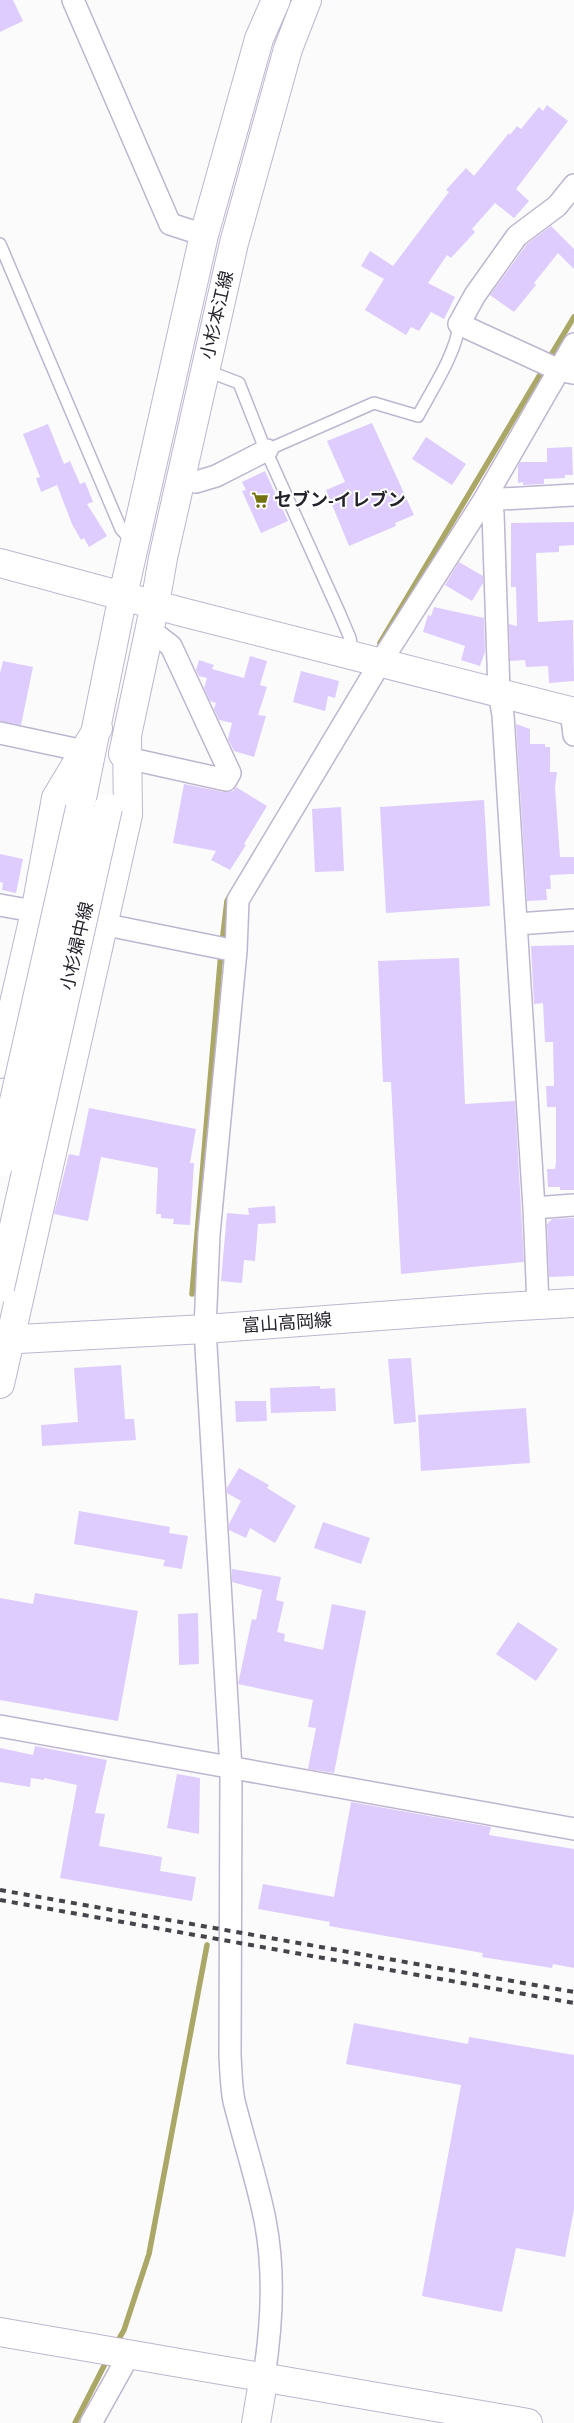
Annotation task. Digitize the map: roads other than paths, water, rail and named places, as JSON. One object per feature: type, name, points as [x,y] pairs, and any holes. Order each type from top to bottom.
[{"type":"main road","name":"小杉本江線","points":[[123,596],[204,235],[259,39],[276,0]]},
{"type":"main road","name":"小杉本江線","points":[[152,616],[205,370],[241,217],[288,49],[308,0]]},
{"type":"main road","points":[[0,563],[123,596],[152,616],[353,656],[499,692],[573,719]]},
{"type":"main road","name":"小杉婦中線","points":[[0,1163],[98,728],[123,596]]},
{"type":"main road","name":"小杉婦中線","points":[[0,1288],[108,808],[127,748],[152,616]]},
{"type":"main road","points":[[0,1064],[36,908],[56,798],[98,728]]},
{"type":"main road","points":[[0,1384],[5,1340],[128,815],[127,748]]},
{"type":"main road","name":"富山高岡線","points":[[5,1340],[205,1329],[574,1304]]},
{"type":"main road","points":[[0,2332],[528,2423]]},
{"type":"main road","points":[[256,2423],[264,2376]]},
{"type":"street","points":[[73,0],[170,224],[204,235]]},
{"type":"street","points":[[566,372],[459,324],[475,295],[517,236],[556,206],[574,185]]},
{"type":"street","points":[[264,2376],[271,2330],[271,2284],[265,2222],[247,2143],[234,2099],[230,2056],[231,1769],[205,1329],[210,1234],[236,951],[238,900],[380,663],[566,372],[574,344]]},
{"type":"street","points":[[181,478],[196,482],[216,476],[267,450]]},
{"type":"street","points":[[484,500],[574,495]]},
{"type":"street","points":[[484,500],[493,513],[499,692],[503,715],[517,924],[538,1305]]},
{"type":"street","points":[[127,748],[226,780],[230,773],[171,646],[152,616]]},
{"type":"street","points":[[0,733],[84,751]]},
{"type":"street","points":[[0,905],[22,909],[36,908]]},
{"type":"street","points":[[517,924],[574,920]]},
{"type":"street","points":[[102,924],[236,951]]},
{"type":"street","points":[[534,1208],[574,1205]]},
{"type":"street","points":[[0,1726],[231,1769],[574,1829]]},
{"type":"street","points":[[91,2423],[129,2355]]},
{"type":"lane","points":[[0,244],[121,529],[134,544]]},
{"type":"lane","points":[[267,450],[374,403],[418,416],[448,359],[459,332],[459,324]]},
{"type":"lane","points":[[205,370],[239,383],[350,638],[353,656]]},
{"type":"lane","points":[[36,908],[102,924]]},
{"type":"waterway","points":[[548,360],[574,317]]},
{"type":"waterway","points":[[380,643],[544,368]]},
{"type":"waterway","points":[[222,943],[227,901],[231,894]]},
{"type":"waterway","points":[[192,1294],[221,952]]},
{"type":"waterway","points":[[116,2344],[124,2330],[149,2254],[207,1945]]},
{"type":"waterway","points":[[75,2423],[108,2358]]},
{"type":"railway","points":[[0,1890],[574,1992]]},
{"type":"railway","points":[[0,1900],[574,2003]]},
{"type":"place","name":"セブン-イレブン","points":[[260,500]]}]
